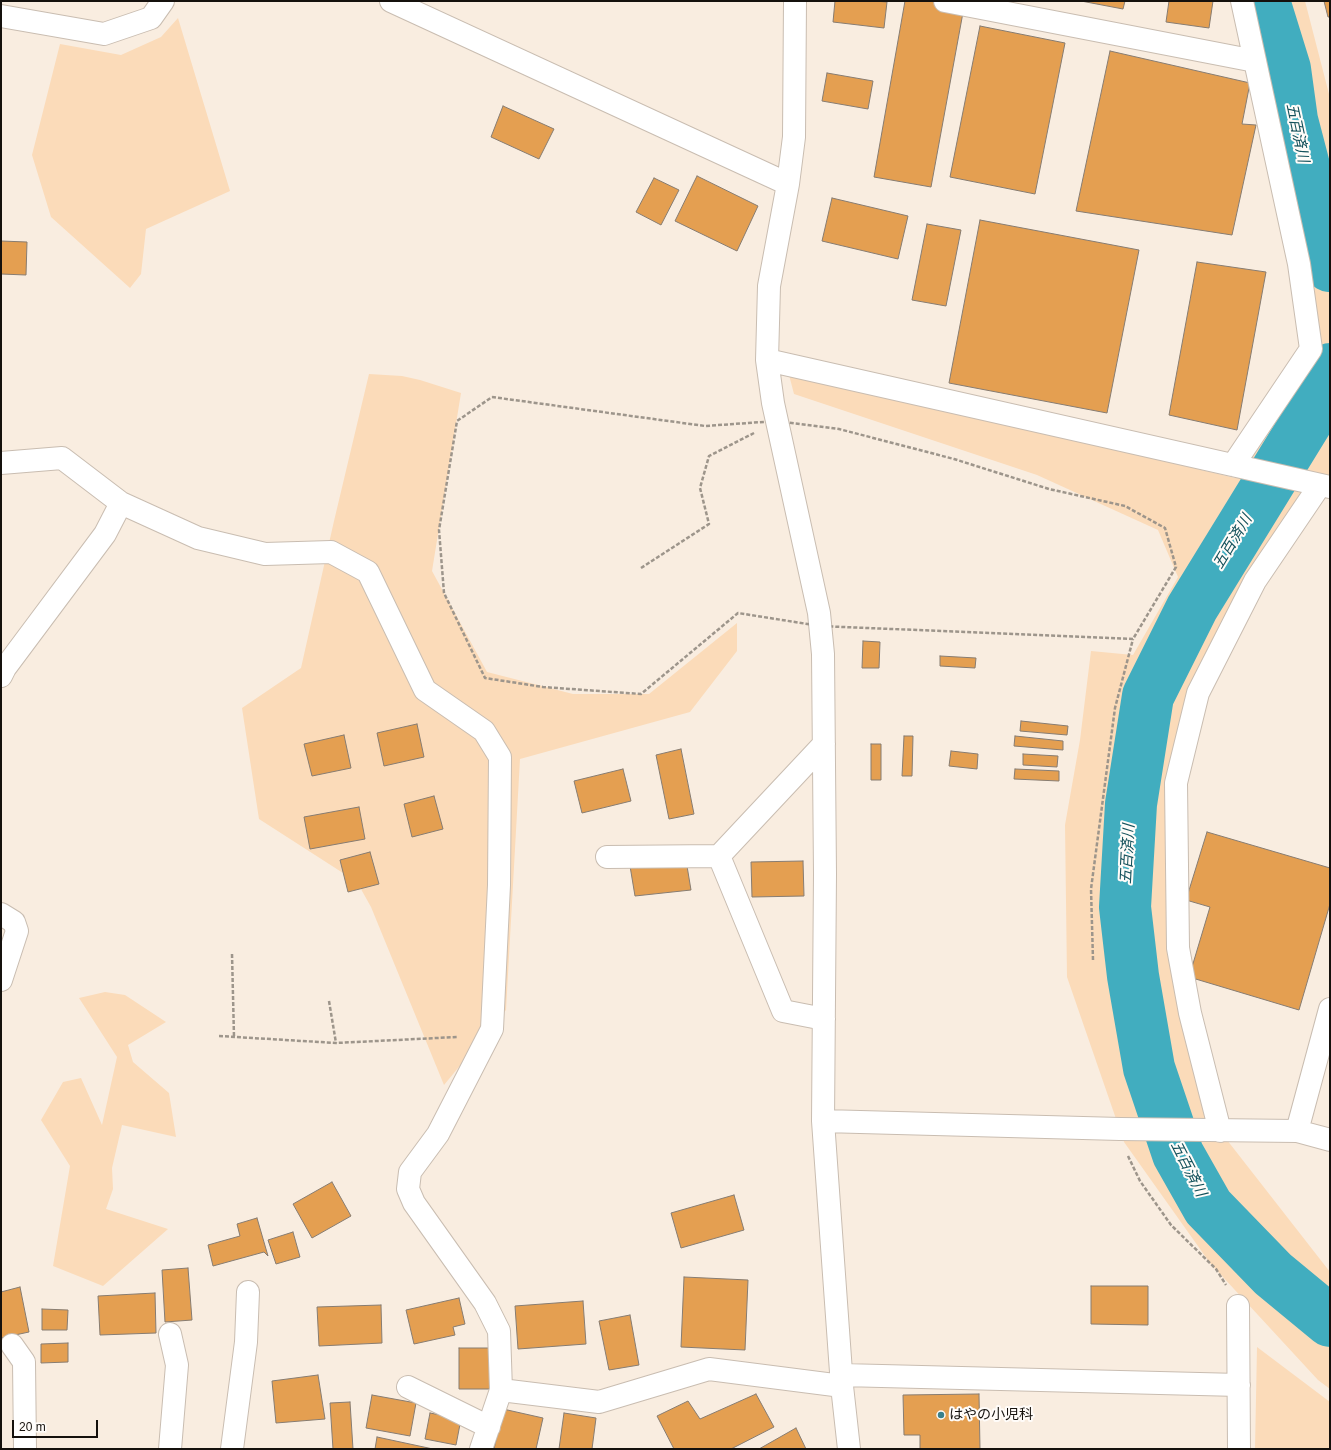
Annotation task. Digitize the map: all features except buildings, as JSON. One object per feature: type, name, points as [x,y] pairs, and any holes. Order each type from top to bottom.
[{"type":"street","points":[[1,16],[104,34],[151,18],[164,1]]},
{"type":"street","points":[[391,1],[417,6],[788,184]]},
{"type":"street","points":[[795,1],[794,138],[788,184],[769,286],[767,360],[774,422],[819,613],[823,654],[824,1019],[822,1121],[842,1381],[849,1449]]},
{"type":"street","points":[[944,1],[1255,61]]},
{"type":"street","points":[[1223,463],[1311,349],[1300,264],[1242,1]]},
{"type":"street","points":[[767,360],[1321,485],[1255,581],[1198,693],[1176,783],[1178,948],[1190,1013],[1220,1131]]},
{"type":"street","points":[[1,463],[62,458],[120,503],[198,538],[265,554],[330,552],[368,572],[426,690],[484,731],[500,757],[499,885],[492,1029],[438,1134],[410,1172],[408,1189],[414,1203],[485,1303],[499,1331],[501,1390],[481,1449]]},
{"type":"street","points":[[1,676],[5,668],[105,534],[120,503]]},
{"type":"street","points":[[607,857],[718,856],[824,744]]},
{"type":"street","points":[[718,856],[783,1012],[824,1019]]},
{"type":"street","points":[[1,914],[14,922],[16,931],[1,980]]},
{"type":"street","points":[[1297,1131],[1330,1009]]},
{"type":"street","points":[[822,1121],[1120,1129],[1297,1131],[1330,1140]]},
{"type":"street","points":[[232,1449],[246,1342],[248,1292]]},
{"type":"street","points":[[1238,1306],[1239,1449]]},
{"type":"street","points":[[170,1334],[177,1365],[170,1449]]},
{"type":"street","points":[[12,1345],[24,1362],[25,1449]]},
{"type":"street","points":[[501,1390],[600,1402],[709,1369],[842,1381],[1239,1385]]},
{"type":"street","points":[[408,1387],[489,1427]]},
{"type":"path","points":[[1093,960],[1091,889],[1115,708],[1133,639],[1176,567],[1165,528],[1125,506],[1049,489],[954,458],[839,429],[774,422],[706,426],[492,397],[457,421],[438,530],[444,593],[485,678],[543,687],[641,694],[738,613],[820,626],[1133,639]]},
{"type":"path","points":[[641,568],[709,524],[700,488],[709,456],[757,431]]},
{"type":"path","points":[[232,954],[234,1037]]},
{"type":"path","points":[[329,1001],[336,1043]]},
{"type":"path","points":[[219,1036],[336,1043],[488,1036]]},
{"type":"path","points":[[1120,1129],[1128,1155],[1140,1181],[1171,1225],[1216,1269],[1238,1306]]},
{"type":"shaded area","points":[[1248,1],[1305,1],[1330,98],[1330,478],[1212,652],[1186,733],[1172,910],[1220,1131],[1330,1272],[1330,1389],[1318,1380],[1210,1263],[1124,1142],[1067,977],[1065,825],[1080,740],[1091,651],[1133,655],[1178,577],[1158,530],[1037,475],[794,394],[788,371],[1235,478],[1308,371],[1310,259],[1258,50]]},
{"type":"shaded area","points":[[178,18],[230,191],[146,229],[141,274],[130,288],[51,217],[32,155],[60,44],[121,55],[161,37]]},
{"type":"shaded area","points":[[369,374],[402,376],[461,393],[432,571],[487,672],[573,694],[649,694],[737,623],[737,651],[690,712],[520,759],[506,1010],[444,1085],[371,907],[357,882],[259,819],[242,708],[301,668]]},
{"type":"shaded area","points":[[105,992],[125,995],[166,1022],[128,1045],[133,1062],[169,1093],[176,1137],[122,1125],[112,1168],[113,1189],[106,1209],[168,1229],[103,1286],[53,1266],[70,1166],[41,1120],[63,1082],[81,1078],[102,1125],[117,1057],[79,998]]},
{"type":"shaded area","points":[[1257,1347],[1330,1402],[1330,1449],[1255,1449]]},
{"type":"waterway","name":"五百済川","points":[[1264,1],[1285,69],[1292,120],[1330,266]]},
{"type":"waterway","name":"五百済川","points":[[1330,369],[1310,416],[1192,608],[1148,696],[1131,804],[1125,907],[1133,976],[1149,1068],[1178,1154],[1208,1207],[1273,1274],[1330,1321]]},
{"type":"place","name":"はやの小児科","points":[[941,1415]]}]
